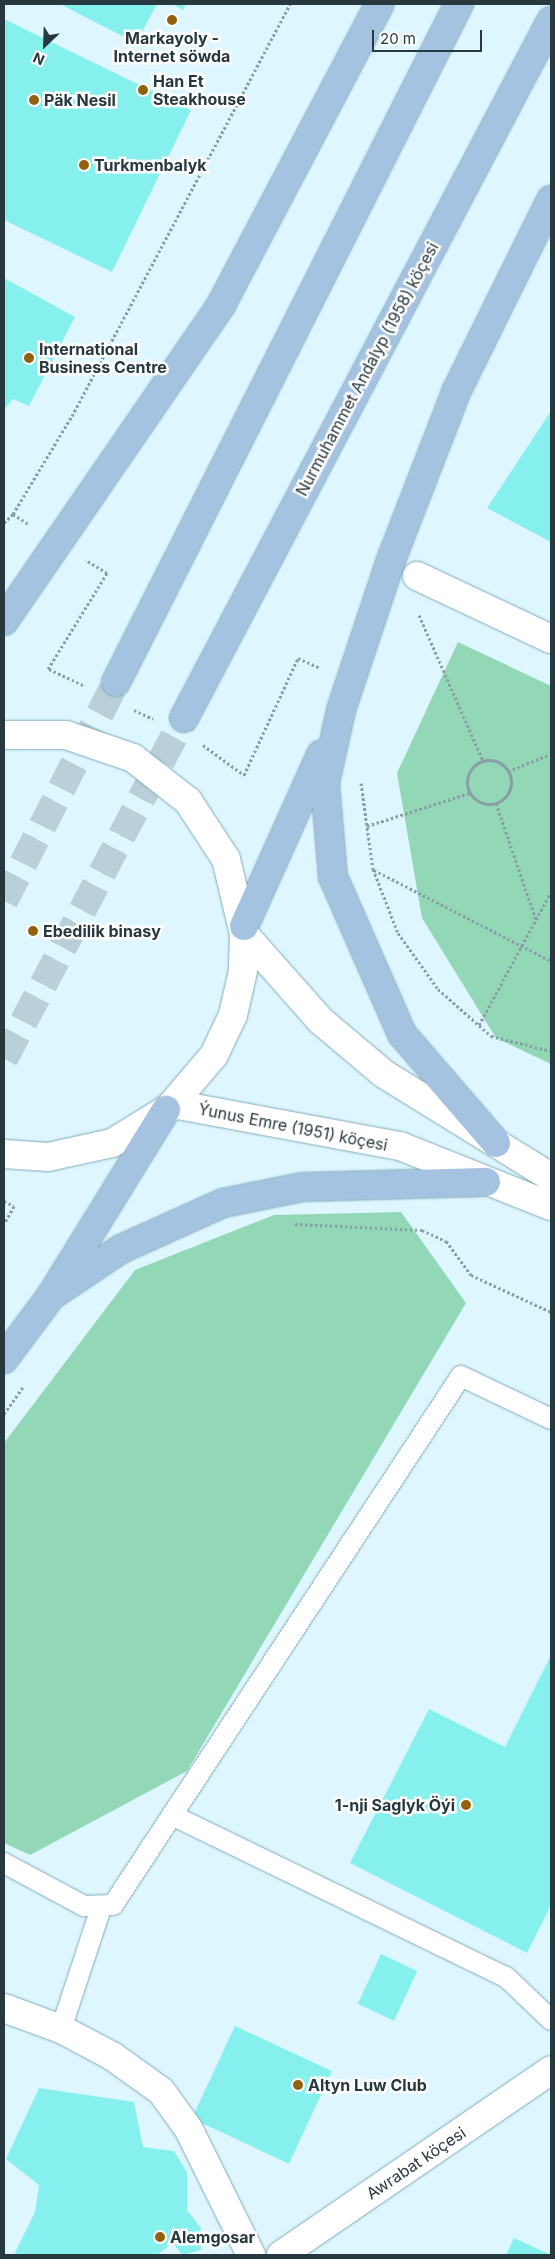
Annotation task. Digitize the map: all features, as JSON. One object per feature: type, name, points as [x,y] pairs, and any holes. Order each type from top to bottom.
[{"type":"main road","points":[[4,621],[221,305],[380,4]]},
{"type":"main road","points":[[111,692],[459,4]]},
{"type":"main road","name":"Nurmuhammet Andalyp (1958) köçesi","points":[[173,721],[551,21]]},
{"type":"main road","points":[[244,930],[341,710],[391,560],[457,390],[551,200]]},
{"type":"main road","points":[[341,710],[325,783],[332,877],[402,1034],[496,1143]]},
{"type":"main road","points":[[4,1359],[51,1296],[170,1107]]},
{"type":"main road","points":[[51,1296],[122,1249],[223,1204],[302,1187],[486,1182]]},
{"type":"street","points":[[417,576],[551,640]]},
{"type":"street","points":[[4,735],[66,735],[133,758],[188,801],[226,859],[244,930],[244,971],[233,1015],[214,1055],[170,1107],[112,1143],[48,1158],[4,1154]]},
{"type":"street","points":[[244,930],[321,1021],[384,1074],[551,1177]]},
{"type":"street","name":"Ýunus Emre (1951) köçesi","points":[[170,1107],[400,1146],[486,1182],[551,1206]]},
{"type":"street","points":[[4,2008],[61,2029],[112,2056],[161,2091],[188,2128],[251,2255]]},
{"type":"street","name":"Awrabat köçesi","points":[[281,2255],[551,2070]]},
{"type":"lane","points":[[4,1863],[84,1906],[101,1908],[122,1896],[172,1816],[461,1376],[551,1419]]},
{"type":"lane","points":[[172,1816],[506,1977],[550,2015]]},
{"type":"lane","points":[[61,2029],[101,1908]]},
{"type":"path","points":[[4,523],[13,514],[72,416],[290,4]]},
{"type":"path","points":[[13,514],[108,573],[48,669],[111,692],[173,721]]},
{"type":"path","points":[[412,612],[420,616],[483,761]]},
{"type":"path","points":[[197,742],[244,775],[298,658],[350,683]]},
{"type":"path","points":[[508,771],[551,754]]},
{"type":"path","points":[[493,760],[508,771],[510,791],[496,803],[485,804],[470,793],[469,774],[483,761],[493,760]]},
{"type":"path","points":[[360,780],[373,869],[398,933],[438,989],[491,1036],[551,1051]]},
{"type":"path","points":[[367,826],[470,793]]},
{"type":"path","points":[[496,803],[536,920]]},
{"type":"path","points":[[373,869],[551,961]]},
{"type":"path","points":[[479,1025],[551,892]]},
{"type":"path","points":[[4,1201],[14,1206],[4,1224]]},
{"type":"path","points":[[284,1224],[422,1230],[446,1241],[472,1275],[551,1312]]},
{"type":"path","points":[[4,1414],[26,1383]]},
{"type":"green space","points":[[458,642],[551,686],[551,1064],[496,1038],[422,918],[397,773]]},
{"type":"green space","points":[[401,1212],[466,1303],[187,1771],[30,1855],[4,1843],[4,1443],[135,1270],[274,1215]]},
{"type":"building","points":[[60,4],[157,4],[136,43]]},
{"type":"building","points":[[172,4],[186,4],[183,10]]},
{"type":"building","name":"Turkmenbalyk","points":[[4,19],[191,110],[112,272],[4,220]]},
{"type":"building","name":"International Business Centre","points":[[4,278],[75,317],[29,406],[13,399],[4,410]]},
{"type":"building","points":[[551,411],[551,542],[487,508]]},
{"type":"building","name":"1-nji Saglyk Öýi","points":[[551,1655],[551,1905],[527,1953],[350,1863],[429,1709],[505,1747]]},
{"type":"building","points":[[381,1954],[417,1971],[394,2021],[358,2004]]},
{"type":"building","points":[[235,2026],[332,2071],[289,2164],[192,2118]]},
{"type":"building","points":[[39,2088],[134,2102],[143,2147],[174,2151],[187,2172],[187,2210],[201,2228],[201,2250],[182,2255],[173,2243],[157,2255],[14,2255],[35,2212],[39,2185],[6,2159]]},
{"type":"building","points":[[514,2238],[551,2255],[506,2255]]},
{"type":"tunnel","points":[[4,901],[116,682]]},
{"type":"tunnel","points":[[4,1059],[184,718]]},
{"type":"place","name":"Markayoly - Internet söwda","points":[[172,20]]},
{"type":"place","name":"Han Et Steakhouse","points":[[143,90]]},
{"type":"place","name":"Päk Nesil","points":[[34,100]]},
{"type":"place","name":"Turkmenbalyk","points":[[84,165]]},
{"type":"place","name":"International Business Centre","points":[[29,358]]},
{"type":"place","name":"Ebedilik binasy","points":[[33,931]]},
{"type":"place","name":"1-nji Saglyk Öýi","points":[[466,1805]]},
{"type":"place","name":"Altyn Luw Club","points":[[298,2085]]},
{"type":"place","name":"Alemgosar","points":[[160,2237]]}]
